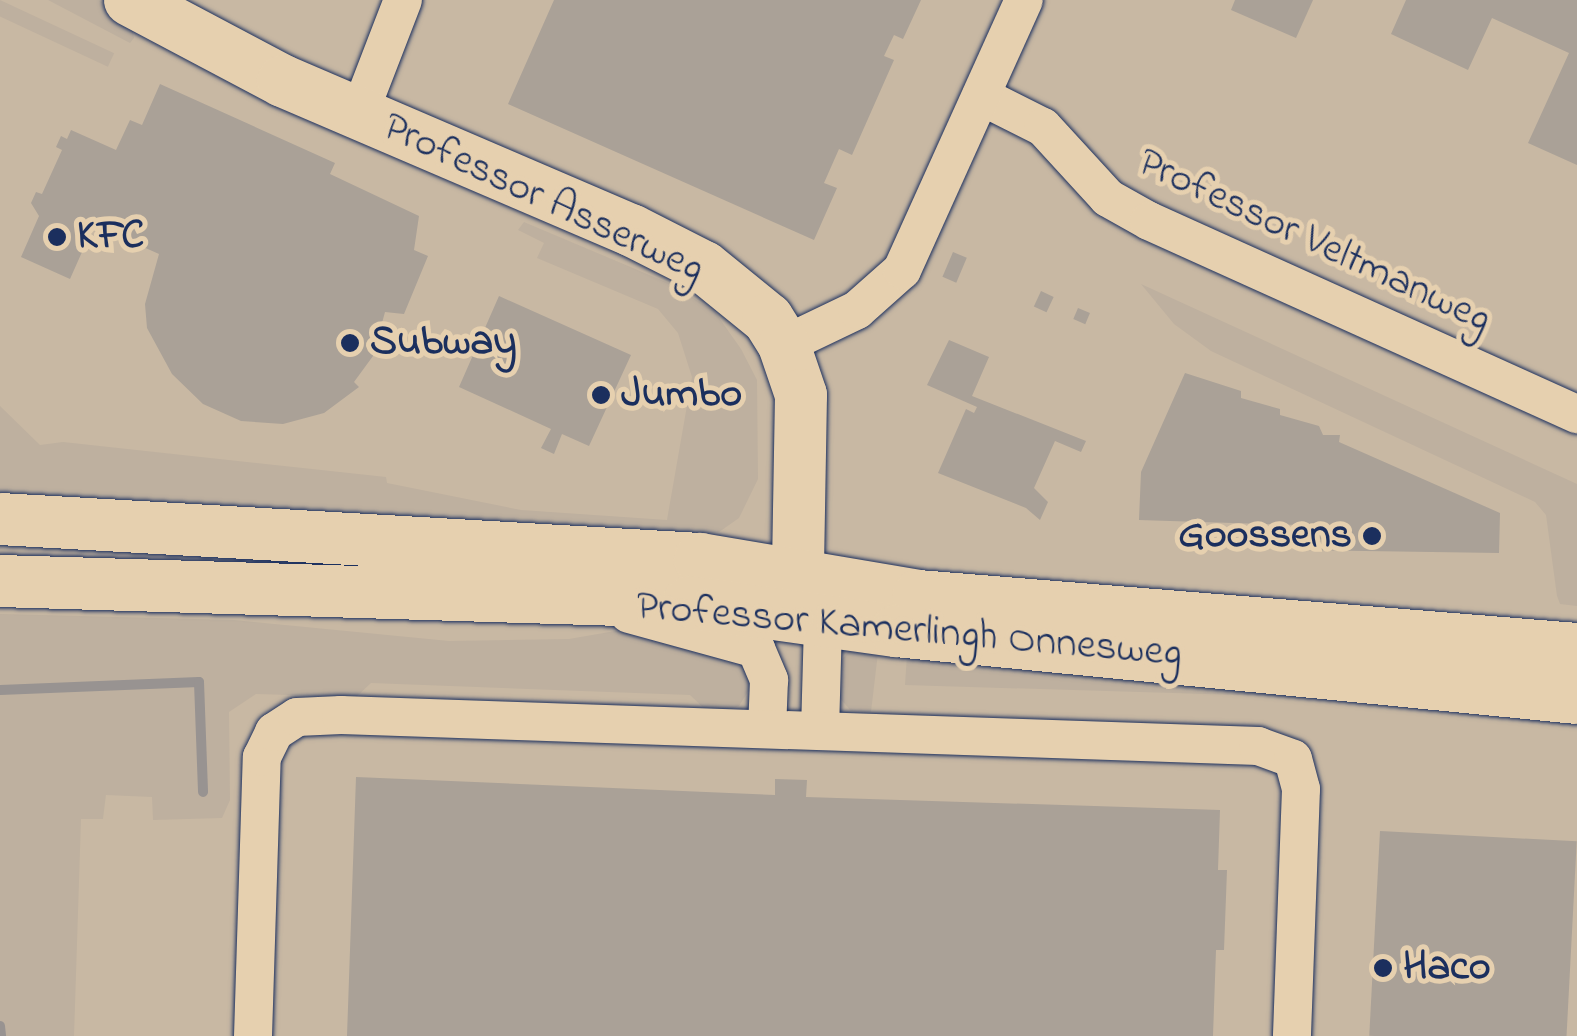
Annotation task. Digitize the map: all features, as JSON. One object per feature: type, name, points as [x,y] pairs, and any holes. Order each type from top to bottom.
[{"type":"main road","name":"Professor Asserweg","points":[[130,0],[358,114],[704,267],[768,319],[784,344],[801,395],[782,594],[823,622]]},
{"type":"main road","name":"Professor Kamerlingh Onnesweg","points":[[1,518],[680,558],[782,594]]},
{"type":"main road","name":"Professor Kamerlingh Onnesweg","points":[[0,581],[593,603],[689,602],[782,594],[918,596],[1577,649]]},
{"type":"main road","name":"Professor Kamerlingh Onnesweg","points":[[823,622],[1577,698]]},
{"type":"street","points":[[358,114],[403,0]]},
{"type":"street","points":[[784,344],[886,290],[902,270],[1024,0]]},
{"type":"street","name":"Professor Veltmanweg","points":[[981,96],[1043,127],[1108,198],[1149,221],[1577,414]]},
{"type":"street","points":[[593,603],[756,649],[769,680],[767,729]]},
{"type":"street","points":[[820,731],[823,622]]},
{"type":"street","points":[[253,1036],[262,757],[274,732],[297,718],[1258,746],[1293,759],[1300,789],[1292,1036]]},
{"type":"shaded area","points":[[0,0],[1577,0],[1577,1036],[0,1036]]},
{"type":"shaded area","points":[[0,0],[114,53],[108,67],[0,17]]},
{"type":"shaded area","points":[[48,0],[99,0],[132,25],[134,38],[130,43]]},
{"type":"shaded area","points":[[524,222],[673,285],[715,312],[741,349],[757,380],[758,479],[739,518],[719,532],[691,537],[0,499],[0,406],[40,445],[63,442],[386,477],[387,483],[521,510],[667,520],[692,377],[678,333],[658,309],[537,258],[544,243],[518,230]]},
{"type":"shaded area","points":[[1141,284],[1577,484],[1577,606],[1560,604],[1546,515],[1535,502],[1211,351],[1174,324]]},
{"type":"shaded area","points":[[0,537],[618,571],[0,562]]},
{"type":"shaded area","points":[[0,614],[234,620],[449,641],[569,639],[621,630],[732,649],[749,674],[749,690],[739,706],[723,712],[706,710],[690,695],[371,683],[356,697],[256,694],[229,712],[230,800],[222,818],[153,820],[152,797],[106,795],[103,819],[81,819],[74,1036],[0,1036]]},
{"type":"shaded area","points":[[908,639],[1302,677],[1301,697],[905,685]]},
{"type":"shaded area","points":[[879,644],[871,712],[851,711],[838,696],[837,666],[849,651]]},
{"type":"building","points":[[554,0],[921,0],[903,39],[894,35],[884,56],[894,60],[852,155],[839,149],[824,183],[837,188],[814,240],[508,104]]},
{"type":"building","points":[[1235,0],[1313,0],[1296,38],[1231,10]]},
{"type":"building","points":[[1406,0],[1577,0],[1577,165],[1528,143],[1569,53],[1492,18],[1468,70],[1391,34]]},
{"type":"building","points":[[160,84],[335,163],[330,174],[419,216],[414,250],[428,256],[404,314],[385,312],[373,356],[354,382],[359,387],[324,413],[283,424],[241,421],[203,404],[172,374],[147,328],[145,304],[159,254],[94,225],[70,279],[21,257],[39,216],[31,203],[36,192],[42,194],[62,150],[56,147],[61,136],[67,139],[71,130],[116,150],[130,120],[142,125]]},
{"type":"building","points":[[953,252],[967,258],[956,283],[942,277]]},
{"type":"building","points":[[1041,291],[1054,297],[1047,312],[1034,306]]},
{"type":"building","points":[[499,296],[631,355],[589,446],[562,434],[554,454],[541,448],[551,429],[459,387]]},
{"type":"building","points":[[1078,308],[1090,313],[1085,324],[1073,319]]},
{"type":"building","points":[[949,340],[989,357],[972,396],[1086,441],[1081,452],[1055,441],[1034,488],[1048,502],[1040,520],[1026,508],[938,473],[966,409],[974,413],[977,407],[927,385]]},
{"type":"building","points":[[1185,373],[1241,391],[1241,398],[1280,409],[1280,415],[1319,426],[1323,435],[1340,435],[1339,442],[1500,513],[1499,553],[1298,550],[1298,525],[1139,520],[1141,472]]},
{"type":"building","points":[[356,777],[775,795],[775,779],[807,780],[806,797],[1220,810],[1218,870],[1227,870],[1224,950],[1216,950],[1213,1036],[347,1036]]},
{"type":"building","points":[[1380,831],[1577,841],[1567,1036],[1369,1036]]},
{"type":"waterway","points":[[0,690],[199,682],[203,792]]},
{"type":"waterway","points":[[0,1026],[1,1036]]},
{"type":"place","name":"KFC","points":[[57,237]]},
{"type":"place","name":"Subway","points":[[350,343]]},
{"type":"place","name":"Jumbo","points":[[601,395]]},
{"type":"place","name":"Goossens","points":[[1372,536]]},
{"type":"place","name":"Haco","points":[[1383,968]]}]
